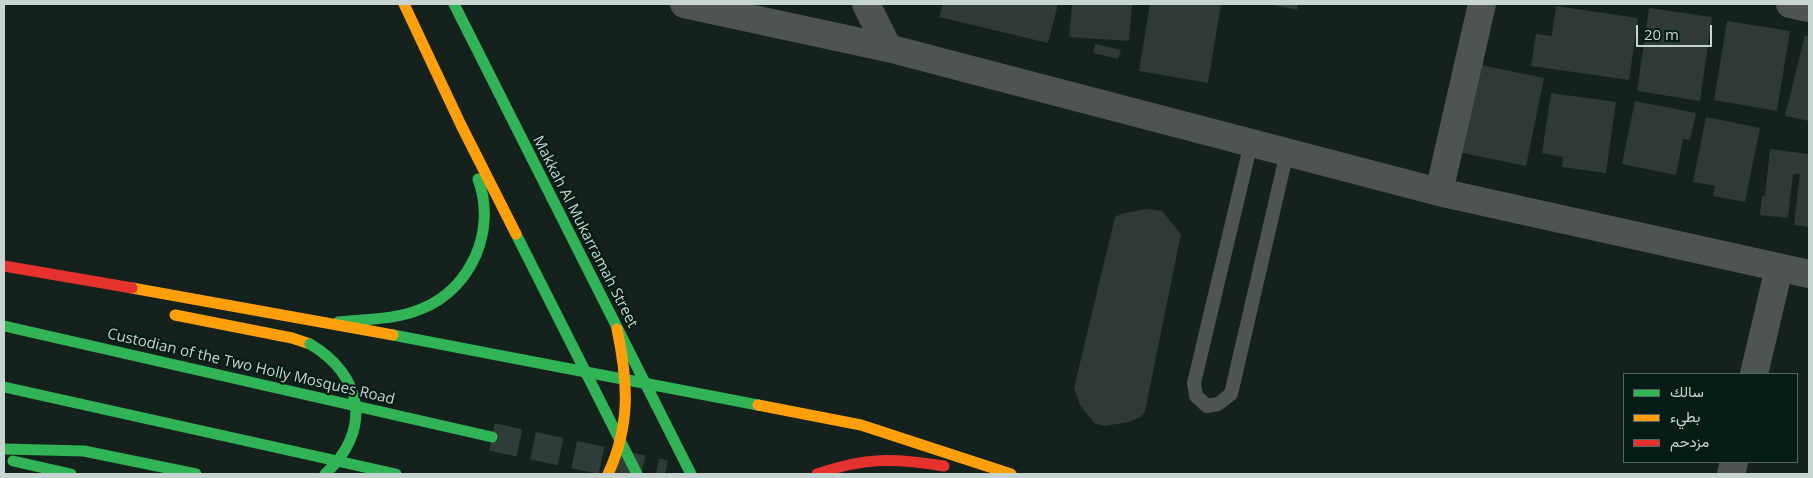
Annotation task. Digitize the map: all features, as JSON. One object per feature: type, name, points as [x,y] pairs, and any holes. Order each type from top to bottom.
[{"type":"main road","points":[[404,4],[461,125],[637,474]]},
{"type":"main road","name":"Makkah Al Mukarramah Street","points":[[454,4],[691,474]]},
{"type":"main road","points":[[330,323],[404,314],[422,309],[448,294],[462,280],[478,251],[486,221],[485,202],[461,125]]},
{"type":"main road","points":[[4,267],[330,323],[861,425],[1011,474]]},
{"type":"main road","points":[[4,267],[60,287]]},
{"type":"main road","points":[[166,313],[292,338],[310,344],[327,354],[349,381],[354,397],[355,414],[347,448],[341,459],[325,474]]},
{"type":"main road","name":"Custodian of the Two Holly Mosques Road","points":[[4,326],[492,437]]},
{"type":"main road","points":[[608,474],[620,440],[627,406],[627,380],[617,328]]},
{"type":"main road","points":[[4,387],[396,474]]},
{"type":"main road","points":[[4,449],[84,451],[196,474]]},
{"type":"main road","points":[[817,474],[836,466],[866,459],[895,458],[1002,474]]},
{"type":"main road","points":[[4,459],[72,474]]},
{"type":"street","points":[[684,4],[888,48],[1439,192],[1809,274]]},
{"type":"street","points":[[866,4],[888,48]]},
{"type":"street","points":[[1439,192],[1482,4]]},
{"type":"street","points":[[1790,4],[1809,8]]},
{"type":"street","points":[[1754,373],[1779,268]]},
{"type":"lane","points":[[1251,143],[1194,383],[1196,396],[1207,406],[1218,404],[1231,394],[1287,152]]},
{"type":"building","points":[[943,4],[1058,4],[1048,43],[939,17]]},
{"type":"building","points":[[1072,4],[1132,4],[1129,41],[1069,37]]},
{"type":"building","points":[[1150,4],[1221,4],[1208,83],[1139,71]]},
{"type":"building","points":[[1269,4],[1298,4],[1297,10]]},
{"type":"building","points":[[1556,6],[1638,18],[1629,80],[1531,66],[1536,34],[1552,36]]},
{"type":"building","points":[[1649,8],[1712,17],[1700,101],[1637,91]]},
{"type":"building","points":[[1727,21],[1790,31],[1777,111],[1714,100]]},
{"type":"building","points":[[1805,35],[1809,36],[1809,121],[1785,116]]},
{"type":"building","points":[[1095,44],[1121,50],[1118,59],[1093,53]]},
{"type":"building","points":[[1476,64],[1544,78],[1526,166],[1458,152]]},
{"type":"building","points":[[1551,93],[1616,102],[1606,173],[1562,167],[1563,157],[1542,153]]},
{"type":"building","points":[[1635,101],[1696,113],[1690,140],[1683,139],[1676,175],[1622,164]]},
{"type":"building","points":[[1706,117],[1760,128],[1745,202],[1713,196],[1715,186],[1693,182]]},
{"type":"building","points":[[1770,149],[1809,154],[1809,227],[1794,225],[1800,174],[1793,174],[1788,218],[1760,215],[1762,195],[1765,196]]},
{"type":"building","points":[[1147,209],[1162,211],[1181,234],[1145,411],[1141,417],[1129,422],[1104,426],[1094,423],[1080,405],[1074,388],[1115,217],[1124,213]]},
{"type":"tunnel","points":[[492,437],[665,474]]},
{"type":"traffic: fast","points":[[454,4],[691,474]]},
{"type":"traffic: fast","points":[[338,322],[411,313],[439,300],[454,287],[476,255],[482,237],[484,218],[483,198],[478,179]]},
{"type":"traffic: fast","points":[[516,234],[637,474]]},
{"type":"traffic: fast","points":[[4,326],[492,437]]},
{"type":"traffic: fast","points":[[393,335],[758,405]]},
{"type":"traffic: fast","points":[[310,344],[328,357],[342,372],[351,388],[355,405],[355,422],[350,440],[340,457],[325,474]]},
{"type":"traffic: fast","points":[[4,387],[396,474]]},
{"type":"traffic: fast","points":[[4,449],[84,451],[196,474]]},
{"type":"traffic: fast","points":[[13,461],[71,474]]},
{"type":"traffic: slow","points":[[404,4],[461,125],[516,234]]},
{"type":"traffic: slow","points":[[132,288],[393,335]]},
{"type":"traffic: slow","points":[[175,315],[292,338],[310,344]]},
{"type":"traffic: slow","points":[[608,474],[621,438],[624,420],[625,385],[617,329]]},
{"type":"traffic: slow","points":[[758,405],[861,425],[1011,474]]},
{"type":"traffic: jam","points":[[4,266],[132,288]]},
{"type":"traffic: jam","points":[[817,474],[850,464],[880,461],[910,461],[944,466]]}]
